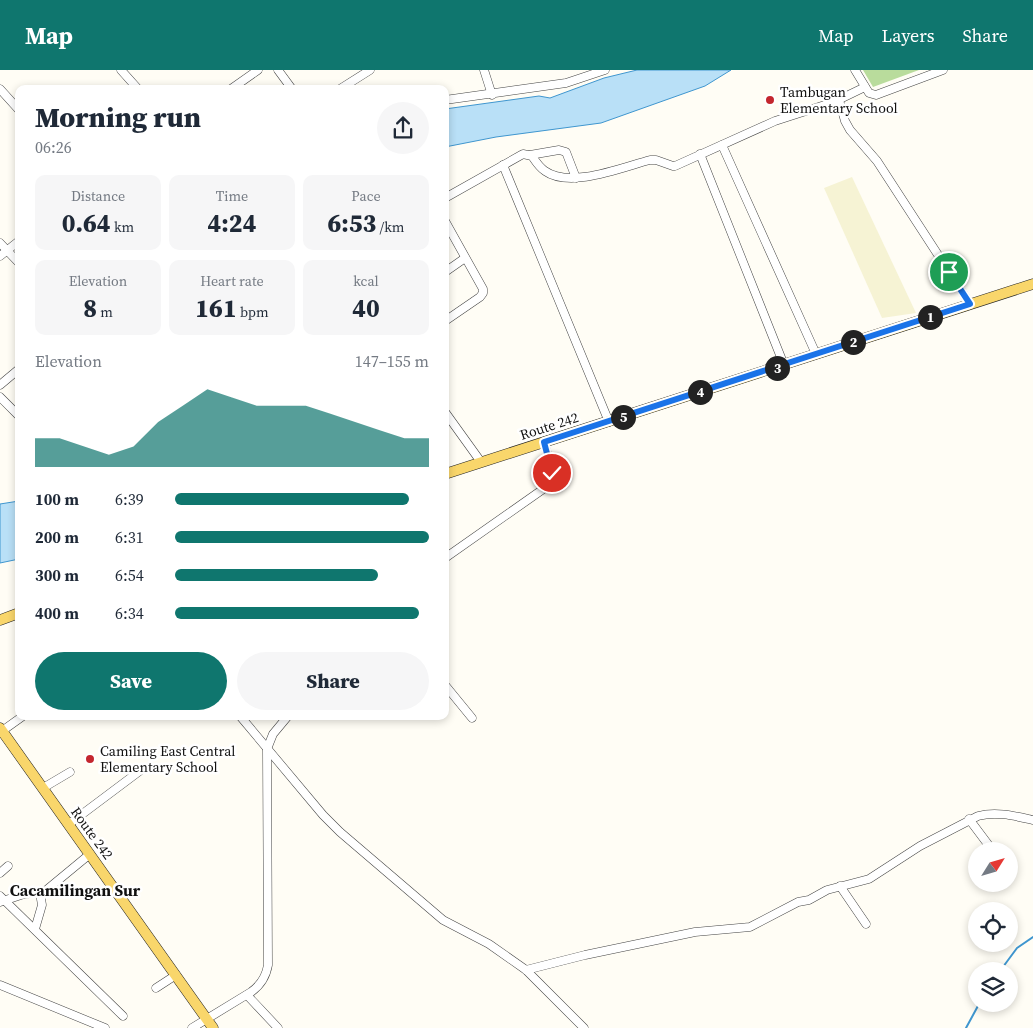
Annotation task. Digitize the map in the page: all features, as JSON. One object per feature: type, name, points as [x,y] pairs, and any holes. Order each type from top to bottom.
[{"type":"main road","name":"Route 242","points":[[449,473],[1033,284]]},
{"type":"main road","points":[[0,620],[15,614]]},
{"type":"main road","name":"Route 242","points":[[1,729],[213,1028]]},
{"type":"street","points":[[121,70],[134,85]]},
{"type":"street","points":[[237,85],[258,70]]},
{"type":"street","points":[[278,70],[289,85]]},
{"type":"street","points":[[346,85],[370,70]]},
{"type":"street","points":[[484,70],[492,95]]},
{"type":"street","points":[[449,100],[492,95],[566,83],[606,70]]},
{"type":"street","points":[[855,70],[869,93],[876,95],[943,70]]},
{"type":"street","points":[[530,155],[540,167],[550,174],[576,178],[603,173],[650,160],[656,160],[673,166],[776,121],[839,100],[865,87]]},
{"type":"street","points":[[0,89],[15,106]]},
{"type":"street","points":[[839,100],[845,121],[850,130],[885,172],[970,304]]},
{"type":"street","points":[[722,145],[816,354]]},
{"type":"street","points":[[449,196],[523,154],[530,155],[559,150],[566,152],[576,178]]},
{"type":"street","points":[[700,154],[784,365]]},
{"type":"street","points":[[503,165],[609,422]]},
{"type":"street","points":[[449,228],[483,289],[480,297],[449,318]]},
{"type":"street","points":[[0,243],[3,253],[15,260]]},
{"type":"street","points":[[3,253],[15,244]]},
{"type":"street","points":[[449,269],[465,258]]},
{"type":"street","points":[[0,385],[15,372]]},
{"type":"street","points":[[0,397],[15,412]]},
{"type":"street","points":[[449,423],[480,462]]},
{"type":"street","points":[[449,555],[549,485],[552,480],[552,473],[544,442]]},
{"type":"street","points":[[449,690],[472,718]]},
{"type":"street","points":[[1,729],[16,720]]},
{"type":"street","points":[[243,720],[331,824],[391,877],[449,924],[489,944],[526,970],[584,1028]]},
{"type":"street","points":[[192,1028],[259,986],[268,965],[268,749],[273,734],[285,720]]},
{"type":"street","points":[[69,824],[141,770]]},
{"type":"street","points":[[43,788],[70,772]]},
{"type":"street","points":[[526,970],[585,955],[695,932],[747,928],[798,902],[809,900],[827,890],[868,878],[969,819],[987,813],[1013,815],[1033,820]]},
{"type":"street","points":[[969,819],[986,842]]},
{"type":"street","points":[[1,899],[44,892],[90,854]]},
{"type":"street","points":[[0,872],[8,866]]},
{"type":"street","points":[[840,886],[866,924]]},
{"type":"street","points":[[35,928],[42,905],[40,893]]},
{"type":"street","points":[[1,899],[35,928],[123,1016]]},
{"type":"street","points":[[156,988],[176,974]]},
{"type":"street","points":[[0,985],[105,1028]]},
{"type":"street","points":[[247,995],[278,1028]]},
{"type":"shaded area","points":[[852,177],[916,313],[882,318],[824,188]]},
{"type":"green space","points":[[863,70],[919,70],[873,87]]},
{"type":"water","points":[[637,70],[731,70],[705,86],[601,123],[496,137],[449,146],[449,108],[539,96],[550,98],[604,78]]},
{"type":"water","points":[[15,502],[15,560],[0,563],[0,504]]},
{"type":"waterway","points":[[1007,962],[1017,948],[1033,937]]},
{"type":"waterway","points":[[966,1028],[975,1012]]},
{"type":"place","name":"Tambugan Elementary School","points":[[770,100]]},
{"type":"place","name":"Camiling East Central Elementary School","points":[[90,759]]},
{"type":"district","name":"Cacamilingan Sur","points":[[75,890]]},
{"type":"route","points":[[552,473],[544,442],[970,304],[949,272]]}]
